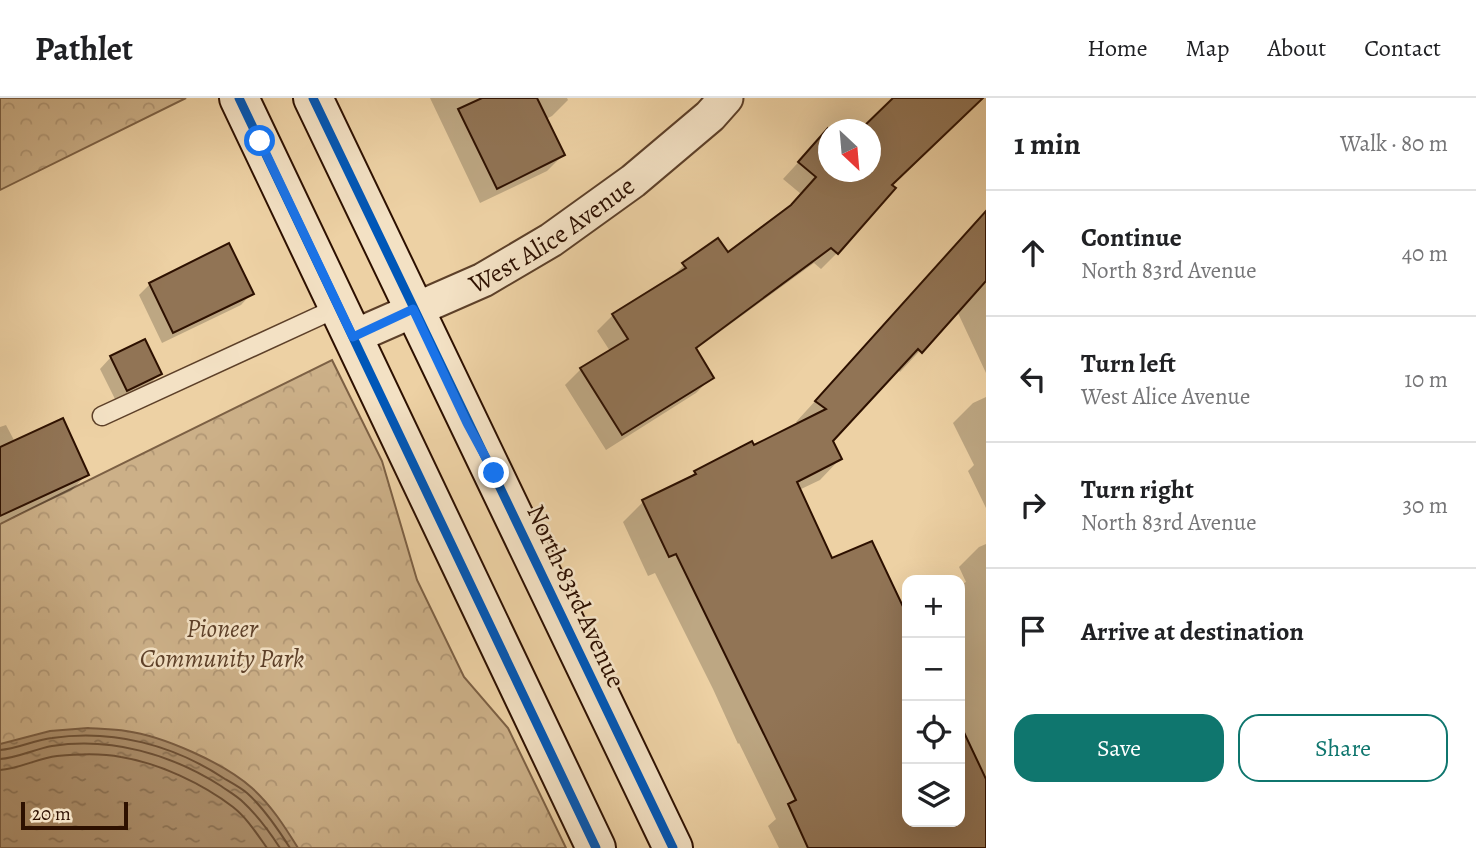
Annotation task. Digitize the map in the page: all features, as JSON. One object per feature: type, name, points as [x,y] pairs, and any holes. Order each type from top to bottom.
[{"type":"main road","points":[[239,98],[596,848]]},
{"type":"main road","name":"North 83rd Avenue","points":[[313,98],[673,848]]},
{"type":"street","name":"West Alice Avenue","points":[[346,322],[413,309],[482,280],[551,240],[633,181],[709,104]]},
{"type":"lane","points":[[102,416],[346,322]]},
{"type":"green space","points":[[0,98],[186,98],[0,190]]},
{"type":"green space","name":"Pioneer Community Park","points":[[332,360],[382,461],[417,580],[464,677],[508,728],[566,848],[0,848],[0,524]]},
{"type":"water","points":[[88,728],[126,731],[157,738],[226,769],[252,788],[265,802],[298,848],[0,848],[0,744],[50,731]]},
{"type":"building","points":[[482,98],[537,98],[565,155],[497,189],[458,109]]},
{"type":"building","points":[[893,98],[983,98],[892,185],[896,188],[838,254],[831,248],[696,348],[714,378],[622,435],[580,368],[628,339],[612,314],[686,268],[682,263],[718,238],[728,252],[791,205],[816,177],[798,162],[818,139],[818,182],[881,182],[881,119],[871,119]]},
{"type":"building","points":[[986,211],[986,281],[922,353],[918,349],[833,441],[842,459],[797,482],[832,558],[872,541],[902,604],[902,827],[965,827],[965,735],[986,779],[986,848],[808,848],[788,804],[796,800],[676,554],[669,557],[642,500],[696,474],[694,471],[752,441],[754,445],[826,409],[815,401]]},
{"type":"building","points":[[229,243],[254,294],[173,333],[149,283]]},
{"type":"building","points":[[145,339],[162,374],[127,391],[110,356]]},
{"type":"building","points":[[63,418],[89,475],[0,516],[0,447]]},
{"type":"cycle path","points":[[239,98],[596,848]]},
{"type":"cycle path","points":[[313,98],[673,848]]},
{"type":"route","points":[[260,141],[353,337],[413,309],[494,473]]}]
